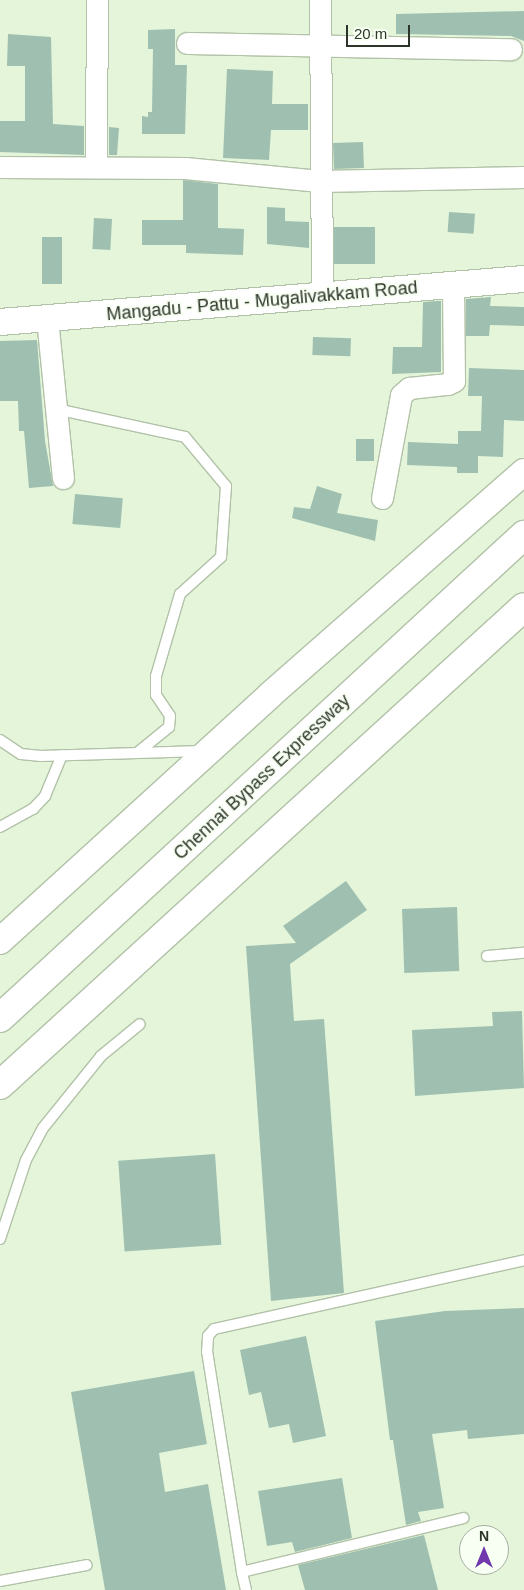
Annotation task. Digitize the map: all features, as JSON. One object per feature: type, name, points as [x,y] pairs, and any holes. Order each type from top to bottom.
[{"type":"highway","name":"Chennai Bypass Expressway","points":[[0,1018],[524,535]]},
{"type":"highway","points":[[0,1085],[524,607]]},
{"type":"street","points":[[96,166],[98,0]]},
{"type":"street","points":[[320,0],[319,181],[322,296]]},
{"type":"street","points":[[187,43],[511,49]]},
{"type":"street","points":[[0,167],[96,166],[185,168],[319,181],[524,177]]},
{"type":"street","name":"Mangadu - Pattu - Mugalivakkam Road","points":[[0,322],[524,280]]},
{"type":"street","points":[[382,498],[401,395],[409,388],[448,384],[454,381],[453,285]]},
{"type":"street","points":[[47,318],[63,478]]},
{"type":"street","points":[[0,941],[208,751],[524,472]]},
{"type":"lane","points":[[56,410],[184,437],[226,486],[221,557],[180,594],[156,676],[156,695],[170,716],[169,727],[137,753]]},
{"type":"lane","points":[[0,740],[21,754],[62,755],[208,751]]},
{"type":"lane","points":[[0,827],[33,810],[45,796],[62,755]]},
{"type":"lane","points":[[487,956],[524,953]]},
{"type":"lane","points":[[0,1239],[26,1160],[43,1128],[102,1056],[140,1024]]},
{"type":"lane","points":[[246,1590],[207,1352],[208,1336],[214,1329],[524,1260]]},
{"type":"lane","points":[[242,1572],[463,1518]]},
{"type":"lane","points":[[0,1581],[87,1565]]},
{"type":"building","points":[[524,11],[524,41],[511,36],[396,34],[396,14]]},
{"type":"building","points":[[175,29],[175,65],[187,65],[185,134],[142,134],[142,116],[148,117],[148,112],[152,112],[153,49],[148,49],[148,30]]},
{"type":"building","points":[[8,34],[51,37],[53,124],[84,126],[84,155],[0,152],[0,121],[25,121],[25,66],[7,66]]},
{"type":"building","points":[[227,69],[273,71],[272,104],[308,104],[308,130],[271,130],[269,160],[223,158]]},
{"type":"building","points":[[109,127],[119,128],[117,155],[109,155]]},
{"type":"building","points":[[363,142],[364,168],[334,169],[333,143]]},
{"type":"building","points":[[183,180],[218,184],[218,228],[244,229],[243,255],[186,253],[186,245],[142,245],[142,220],[183,220]]},
{"type":"building","points":[[267,207],[285,208],[285,221],[309,222],[309,248],[267,244]]},
{"type":"building","points":[[449,212],[475,214],[474,234],[448,232]]},
{"type":"building","points":[[94,218],[112,219],[110,250],[92,249]]},
{"type":"building","points":[[334,227],[375,227],[375,264],[334,264]]},
{"type":"building","points":[[42,237],[62,237],[62,284],[42,284]]},
{"type":"building","points":[[491,297],[490,306],[524,307],[524,326],[490,325],[489,336],[466,336],[466,299]]},
{"type":"building","points":[[441,301],[441,372],[392,374],[393,347],[422,347],[423,302]]},
{"type":"building","points":[[313,337],[351,338],[350,356],[312,355]]},
{"type":"building","points":[[37,340],[45,441],[53,486],[29,488],[24,431],[19,431],[18,401],[0,401],[0,341]]},
{"type":"building","points":[[469,368],[524,370],[524,421],[504,420],[503,457],[478,456],[478,473],[457,473],[457,467],[407,465],[408,442],[458,444],[458,431],[481,431],[482,396],[468,396]]},
{"type":"building","points":[[356,439],[374,439],[374,461],[356,461]]},
{"type":"building","points":[[317,486],[342,494],[337,513],[378,520],[375,541],[292,518],[294,507],[310,509]]},
{"type":"building","points":[[75,494],[123,498],[120,528],[72,524]]},
{"type":"building","points":[[346,881],[367,910],[290,964],[294,1021],[324,1019],[344,1293],[271,1301],[246,946],[296,943],[283,926]]},
{"type":"building","points":[[457,907],[459,971],[404,973],[402,909]]},
{"type":"building","points":[[522,1011],[524,1088],[415,1096],[412,1030],[493,1026],[492,1012]]},
{"type":"building","points":[[215,1154],[221,1245],[125,1252],[118,1161]]},
{"type":"building","points":[[524,1308],[524,1434],[468,1439],[467,1430],[432,1434],[444,1508],[418,1512],[421,1521],[406,1525],[393,1440],[390,1440],[375,1321],[445,1311]]},
{"type":"building","points":[[306,1336],[326,1436],[293,1443],[289,1424],[269,1428],[261,1392],[249,1395],[240,1350]]},
{"type":"building","points":[[194,1371],[207,1444],[159,1453],[165,1492],[208,1484],[226,1590],[105,1590],[71,1392]]},
{"type":"building","points":[[342,1478],[352,1538],[295,1552],[292,1542],[267,1546],[258,1491]]},
{"type":"building","points":[[424,1535],[438,1590],[305,1590],[298,1565]]}]
